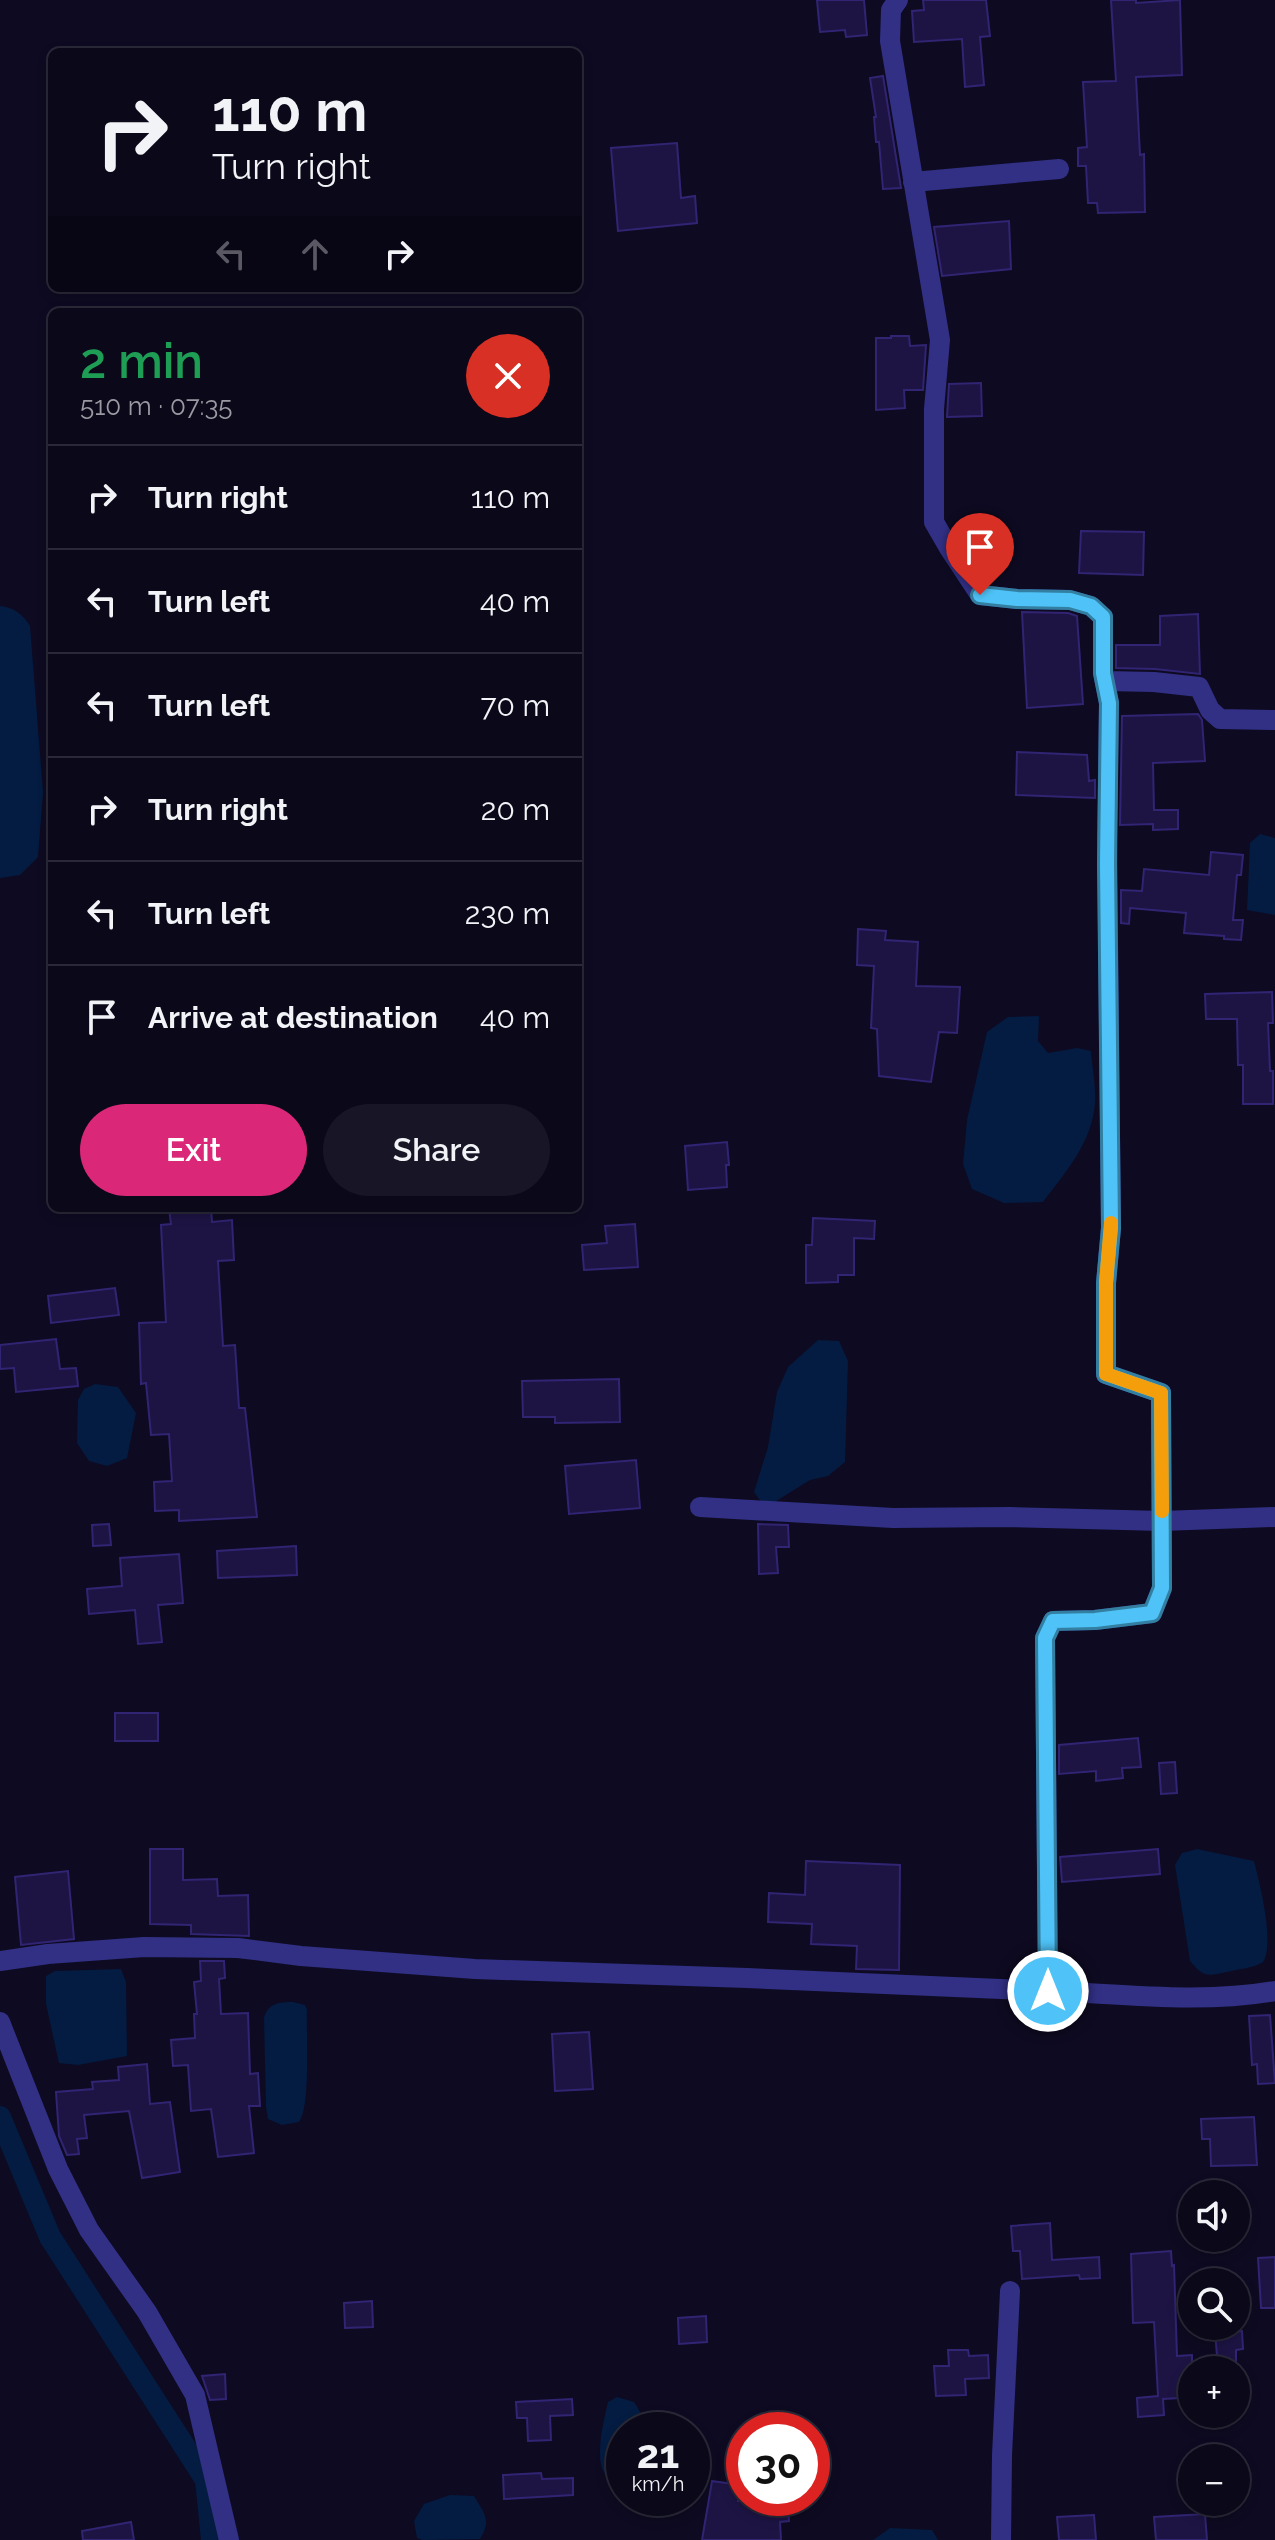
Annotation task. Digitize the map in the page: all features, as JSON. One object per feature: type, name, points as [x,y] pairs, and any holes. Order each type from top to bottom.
[{"type":"street","points":[[898,0],[891,10],[890,41],[940,340],[934,409],[934,522],[980,595],[1070,600],[1091,606],[1103,617],[1103,673],[1109,703],[1107,867],[1111,1228],[1106,1283],[1106,1374],[1161,1393],[1162,1588],[1152,1613],[1053,1621],[1045,1638],[1048,1991]]},
{"type":"street","points":[[913,182],[1059,169]]},
{"type":"street","points":[[1106,681],[1199,687],[1210,710],[1220,719],[1275,720]]},
{"type":"street","points":[[700,1507],[893,1518],[1162,1521],[1275,1517]]},
{"type":"street","points":[[0,1961],[144,1947],[238,1948],[301,1956],[475,1969],[1174,1996],[1249,1995],[1275,1991]]},
{"type":"street","points":[[0,2022],[58,2169],[83,2218],[147,2312],[195,2395],[229,2540]]},
{"type":"street","points":[[1001,2540],[1010,2291]]},
{"type":"water","points":[[0,606],[18,612],[30,626],[43,792],[38,857],[20,875],[0,878]]},
{"type":"water","points":[[1260,834],[1275,838],[1275,915],[1247,910],[1250,843]]},
{"type":"water","points":[[1039,1016],[1038,1041],[1048,1053],[1077,1048],[1091,1051],[1095,1096],[1093,1116],[1084,1143],[1043,1202],[1004,1203],[972,1189],[963,1164],[967,1120],[987,1032],[1008,1017]]},
{"type":"water","points":[[818,1340],[839,1341],[848,1361],[845,1462],[828,1476],[810,1480],[773,1503],[762,1503],[754,1492],[768,1447],[777,1392],[788,1367]]},
{"type":"water","points":[[95,1384],[118,1387],[136,1413],[127,1458],[107,1466],[89,1461],[77,1443],[78,1400],[84,1389]]},
{"type":"water","points":[[1197,1849],[1254,1861],[1263,1898],[1268,1942],[1260,1964],[1210,1975],[1190,1961],[1175,1865],[1182,1853]]},
{"type":"water","points":[[121,1969],[126,1982],[127,2056],[78,2065],[59,2063],[46,2004],[46,1976],[55,1971]]},
{"type":"water","points":[[293,2002],[305,2005],[307,2010],[307,2085],[299,2122],[282,2125],[268,2119],[264,2018],[268,2009],[275,2004]]},
{"type":"water","points":[[617,2397],[634,2402],[640,2412],[606,2412],[605,2474],[600,2449],[602,2429],[608,2402]]},
{"type":"water","points":[[450,2495],[474,2496],[486,2522],[480,2539],[417,2538],[414,2521],[424,2504]]},
{"type":"water","points":[[890,2528],[932,2530],[938,2540],[873,2540]]},
{"type":"building","points":[[817,0],[864,0],[867,35],[846,37],[845,30],[820,32]]},
{"type":"building","points":[[923,0],[986,0],[990,36],[980,37],[984,85],[965,87],[962,39],[914,42],[912,11],[924,10]]},
{"type":"building","points":[[1111,0],[1136,0],[1136,3],[1180,0],[1182,75],[1136,77],[1140,155],[1144,154],[1145,212],[1098,213],[1097,203],[1088,203],[1086,166],[1078,166],[1078,148],[1087,147],[1083,82],[1116,81]]},
{"type":"building","points":[[883,76],[901,188],[883,189],[870,78]]},
{"type":"building","points":[[677,143],[681,198],[695,196],[697,223],[618,231],[611,148]]},
{"type":"building","points":[[1009,221],[1011,269],[942,276],[934,227]]},
{"type":"building","points":[[909,336],[910,346],[926,345],[923,390],[904,390],[905,408],[876,410],[876,338]]},
{"type":"building","points":[[981,383],[982,416],[947,417],[949,384]]},
{"type":"building","points":[[1081,531],[1144,532],[1143,575],[1079,573]]},
{"type":"building","points":[[1022,612],[1077,616],[1083,704],[1027,708]]},
{"type":"building","points":[[1198,614],[1200,674],[1116,668],[1116,645],[1160,645],[1160,616]]},
{"type":"building","points":[[1198,714],[1202,720],[1205,761],[1153,763],[1154,810],[1178,810],[1178,829],[1153,830],[1153,824],[1120,825],[1122,716]]},
{"type":"building","points":[[1017,752],[1087,755],[1089,781],[1095,780],[1095,798],[1016,795]]},
{"type":"building","points":[[1211,852],[1243,855],[1241,875],[1237,875],[1233,920],[1243,920],[1241,940],[1184,933],[1186,913],[1130,908],[1129,924],[1121,923],[1121,890],[1142,891],[1144,869],[1209,875]]},
{"type":"building","points":[[858,929],[886,931],[885,940],[918,942],[916,986],[960,987],[957,1033],[939,1032],[931,1082],[879,1076],[877,1029],[871,1028],[874,966],[857,965]]},
{"type":"building","points":[[1272,992],[1273,1023],[1268,1023],[1273,1104],[1243,1104],[1243,1065],[1238,1065],[1237,1019],[1206,1019],[1205,994]]},
{"type":"building","points":[[727,1142],[727,1187],[688,1190],[685,1146]]},
{"type":"building","points":[[170,1212],[211,1212],[212,1222],[232,1220],[234,1260],[218,1261],[223,1346],[235,1345],[239,1408],[245,1408],[257,1517],[179,1521],[179,1510],[155,1511],[154,1482],[172,1481],[169,1434],[151,1435],[146,1383],[141,1384],[139,1323],[166,1322],[161,1225],[171,1224]]},
{"type":"building","points":[[813,1218],[875,1221],[874,1239],[854,1238],[854,1275],[838,1275],[838,1282],[806,1283],[806,1245],[812,1245]]},
{"type":"building","points":[[635,1224],[638,1267],[584,1270],[582,1245],[607,1243],[605,1226]]},
{"type":"building","points":[[115,1288],[119,1315],[51,1323],[48,1296]]},
{"type":"building","points":[[56,1339],[60,1369],[76,1368],[78,1386],[16,1392],[14,1368],[0,1369],[0,1345]]},
{"type":"building","points":[[619,1379],[620,1422],[555,1423],[555,1417],[523,1417],[522,1381]]},
{"type":"building","points":[[636,1460],[640,1508],[569,1514],[565,1466]]},
{"type":"building","points":[[109,1524],[111,1545],[93,1546],[92,1525]]},
{"type":"building","points":[[758,1524],[788,1525],[789,1547],[776,1547],[778,1573],[759,1574]]},
{"type":"building","points":[[296,1546],[297,1575],[218,1578],[217,1551]]},
{"type":"building","points":[[179,1554],[183,1603],[158,1605],[162,1642],[138,1644],[135,1610],[89,1614],[87,1589],[122,1586],[120,1558]]},
{"type":"building","points":[[115,1713],[158,1713],[158,1741],[115,1741]]},
{"type":"building","points":[[1138,1738],[1141,1767],[1122,1768],[1123,1778],[1096,1781],[1096,1771],[1059,1774],[1059,1745]]},
{"type":"building","points":[[1175,1762],[1177,1793],[1161,1794],[1159,1763]]},
{"type":"building","points":[[150,1849],[183,1849],[183,1880],[217,1879],[218,1896],[248,1895],[249,1936],[191,1934],[191,1925],[150,1924]]},
{"type":"building","points":[[1158,1849],[1160,1874],[1062,1882],[1060,1857]]},
{"type":"building","points":[[806,1861],[900,1865],[899,1970],[856,1969],[857,1946],[811,1944],[812,1924],[768,1922],[769,1893],[805,1895]]},
{"type":"building","points":[[68,1871],[74,1939],[21,1945],[15,1877]]},
{"type":"building","points":[[200,1961],[224,1961],[225,1978],[219,1979],[221,2014],[248,2013],[250,2074],[258,2073],[260,2106],[249,2106],[254,2153],[218,2157],[211,2109],[191,2111],[188,2065],[173,2066],[171,2040],[195,2038],[194,2014],[197,2014],[194,1982],[201,1981]]},
{"type":"building","points":[[1270,2015],[1275,2083],[1258,2084],[1257,2064],[1252,2065],[1249,2016]]},
{"type":"building","points":[[589,2032],[593,2089],[555,2091],[552,2034]]},
{"type":"building","points":[[147,2064],[150,2104],[170,2102],[180,2172],[142,2178],[129,2111],[84,2115],[87,2138],[77,2139],[79,2154],[67,2155],[59,2136],[56,2092],[93,2089],[92,2082],[119,2080],[118,2067]]},
{"type":"building","points":[[1254,2117],[1257,2165],[1211,2166],[1210,2139],[1202,2139],[1201,2119]]},
{"type":"building","points":[[1050,2223],[1052,2260],[1099,2257],[1100,2278],[1080,2279],[1079,2275],[1022,2279],[1020,2251],[1013,2251],[1011,2226]]},
{"type":"building","points":[[1171,2251],[1174,2265],[1177,2356],[1192,2355],[1192,2356],[1178,2356],[1178,2398],[1163,2399],[1164,2415],[1138,2417],[1137,2398],[1158,2396],[1154,2322],[1133,2323],[1131,2254]]},
{"type":"building","points":[[1275,2257],[1275,2308],[1261,2308],[1258,2258]]},
{"type":"building","points":[[372,2301],[373,2327],[345,2328],[344,2303]]},
{"type":"building","points":[[706,2316],[707,2342],[679,2344],[678,2318]]},
{"type":"building","points":[[1216,2340],[1242,2340],[1243,2349],[1236,2350],[1236,2356],[1217,2356]]},
{"type":"building","points":[[948,2350],[968,2350],[969,2356],[988,2355],[989,2378],[965,2379],[966,2395],[936,2396],[934,2366],[949,2366]]},
{"type":"building","points":[[225,2374],[226,2399],[210,2400],[202,2376]]},
{"type":"building","points":[[572,2399],[573,2415],[550,2416],[551,2440],[528,2441],[527,2418],[517,2418],[516,2402]]},
{"type":"building","points":[[541,2473],[542,2479],[573,2478],[573,2495],[504,2499],[503,2475]]},
{"type":"building","points":[[712,2481],[726,2483],[726,2516],[789,2516],[789,2521],[780,2522],[781,2540],[702,2540],[706,2516],[710,2516]]},
{"type":"building","points":[[1094,2515],[1096,2540],[1059,2540],[1057,2517]]},
{"type":"building","points":[[1205,2516],[1207,2540],[1156,2540],[1154,2517]]},
{"type":"building","points":[[131,2522],[134,2540],[83,2540],[82,2531]]},
{"type":"waterway","points":[[0,2117],[50,2237],[206,2480],[212,2540]]},
{"type":"slow traffic","points":[[1111,1223],[1106,1283],[1106,1374],[1161,1393],[1162,1511]]},
{"type":"route","points":[[980,595],[1070,600],[1091,606],[1103,617],[1103,673],[1109,703],[1107,970],[1111,1228],[1106,1283],[1106,1374],[1161,1393],[1162,1588],[1152,1613],[1053,1621],[1045,1638],[1048,1991]]}]
